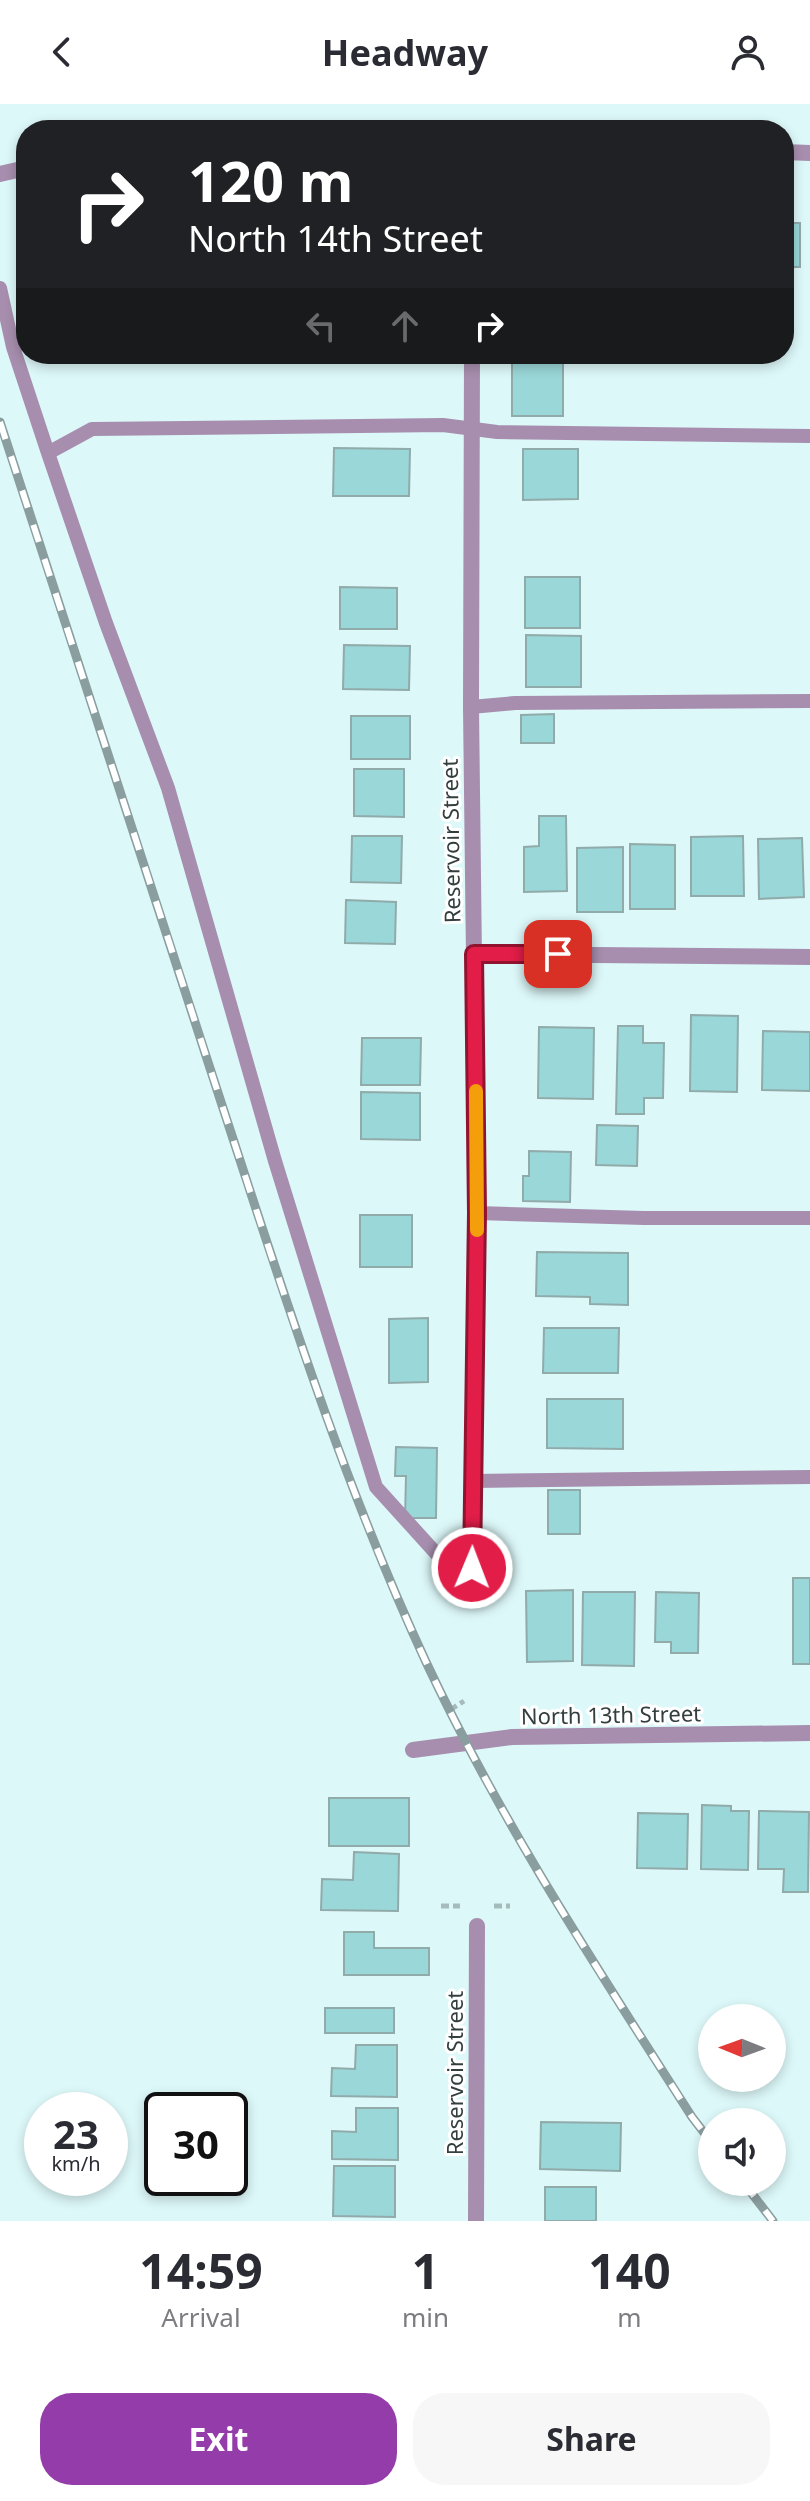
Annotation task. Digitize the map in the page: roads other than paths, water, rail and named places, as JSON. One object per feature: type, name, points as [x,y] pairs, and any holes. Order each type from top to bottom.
[{"type":"street","name":"Reservoir Street","points":[[472,364],[471,707],[477,1213],[472,1568]]},
{"type":"street","points":[[474,954],[810,957]]},
{"type":"street","name":"North 13th Street","points":[[413,1750],[524,1736],[810,1733]]},
{"type":"street","name":"Reservoir Street","points":[[476,2221],[477,1926]]},
{"type":"lane","points":[[0,288],[16,356]]},
{"type":"lane","points":[[19,364],[106,623],[168,788],[275,1161],[376,1487],[443,1561],[472,1568]]},
{"type":"lane","points":[[48,453],[92,429],[443,425],[497,432],[810,436]]},
{"type":"lane","points":[[471,707],[515,703],[810,701]]},
{"type":"lane","points":[[477,1213],[644,1218],[810,1218]]},
{"type":"lane","points":[[473,1481],[810,1477]]},
{"type":"railway","points":[[0,422],[290,1312],[367,1524],[426,1662],[486,1780],[552,1894],[698,2125]]},
{"type":"railway","points":[[754,2196],[773,2221]]}]
